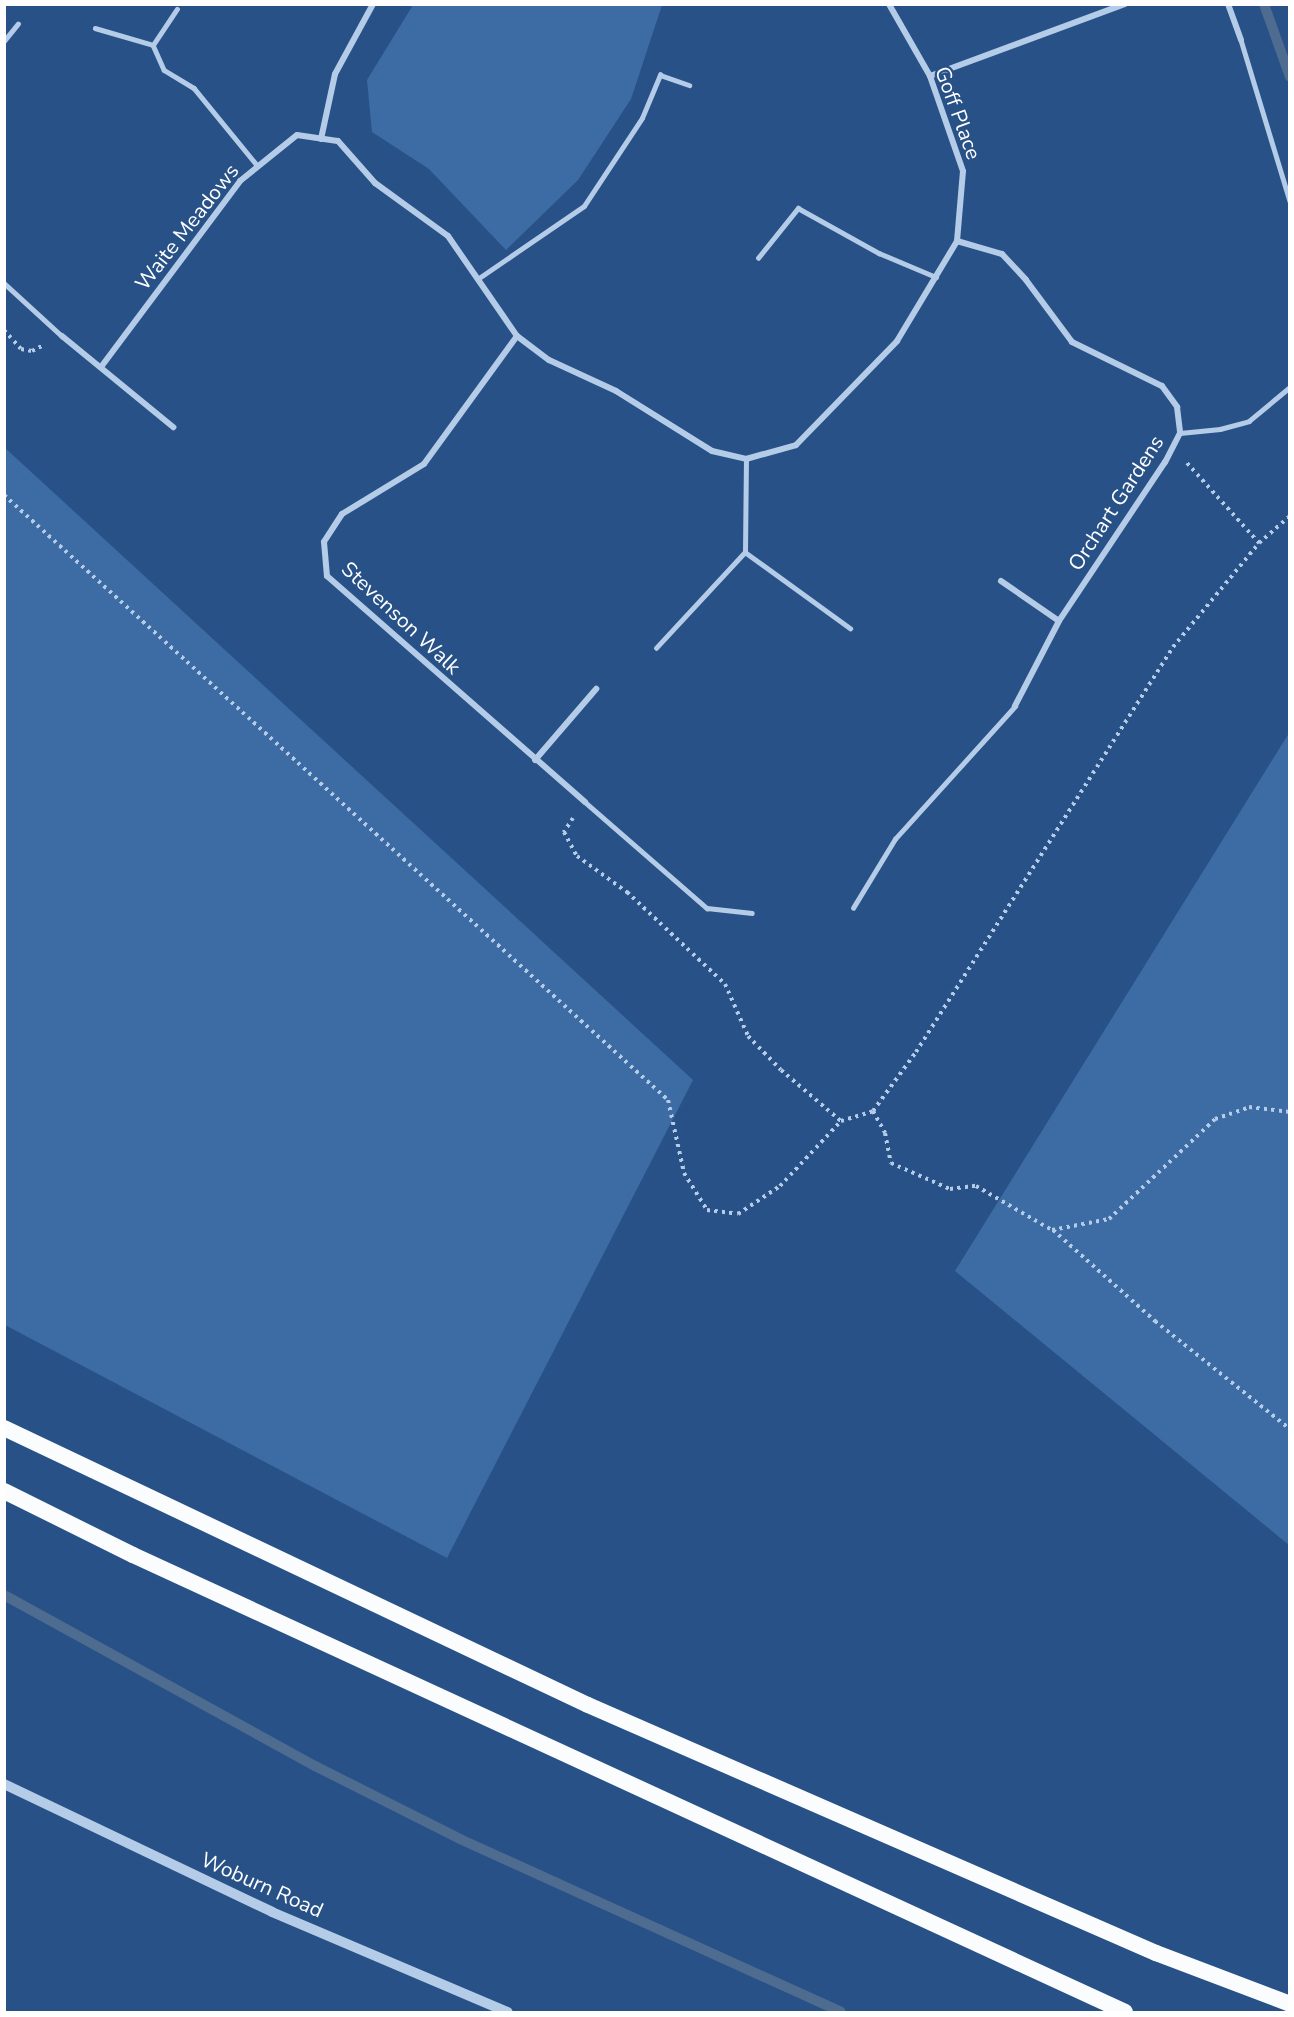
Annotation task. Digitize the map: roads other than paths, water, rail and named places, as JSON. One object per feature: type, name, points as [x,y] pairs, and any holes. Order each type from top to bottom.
[{"type":"highway","points":[[4,1428],[588,1705],[1156,1953],[1290,2004]]},
{"type":"highway","points":[[4,1491],[133,1555],[1125,2013]]},
{"type":"street","points":[[321,139],[335,74],[373,4]]},
{"type":"street","name":"Goff Place","points":[[889,4],[930,76],[963,171],[957,241]]},
{"type":"street","points":[[930,76],[1125,4]]},
{"type":"street","points":[[1228,4],[1241,40]]},
{"type":"street","name":"Waite Meadows","points":[[101,367],[240,181],[297,135],[338,141],[375,183],[448,236],[517,336],[549,360],[616,391],[712,451],[746,459]]},
{"type":"street","points":[[746,459],[796,445],[897,341],[957,241]]},
{"type":"street","name":"Orchart Gardens","points":[[957,241],[1002,254],[1026,280],[1072,342],[1162,386],[1177,407],[1180,433],[1173,447],[1059,621],[1015,706]]},
{"type":"street","points":[[62,336],[173,427]]},
{"type":"street","name":"Stevenson Walk","points":[[517,336],[424,464],[342,514],[324,542],[327,576],[585,802]]},
{"type":"street","points":[[1001,581],[1059,621]]},
{"type":"street","points":[[535,760],[596,689]]},
{"type":"street","name":"Woburn Road","points":[[4,1784],[272,1912],[508,2013]]},
{"type":"lane","points":[[153,45],[177,9]]},
{"type":"lane","points":[[4,41],[18,24]]},
{"type":"lane","points":[[95,28],[153,45],[164,70],[194,88],[257,165]]},
{"type":"lane","points":[[1241,40],[1290,201]]},
{"type":"lane","points":[[479,278],[584,206],[642,118],[660,75],[689,85]]},
{"type":"lane","points":[[758,258],[798,208],[879,253],[936,277]]},
{"type":"lane","points":[[4,283],[62,336]]},
{"type":"lane","points":[[1180,433],[1220,429],[1250,421],[1290,387]]},
{"type":"lane","points":[[656,648],[745,552],[746,459]]},
{"type":"lane","points":[[745,552],[850,628]]},
{"type":"lane","points":[[853,908],[894,839],[1015,706]]},
{"type":"lane","points":[[585,802],[707,909],[752,913]]},
{"type":"waterway","points":[[1264,4],[1290,77]]},
{"type":"waterway","points":[[4,1595],[315,1766],[460,1839],[841,2012]]}]
